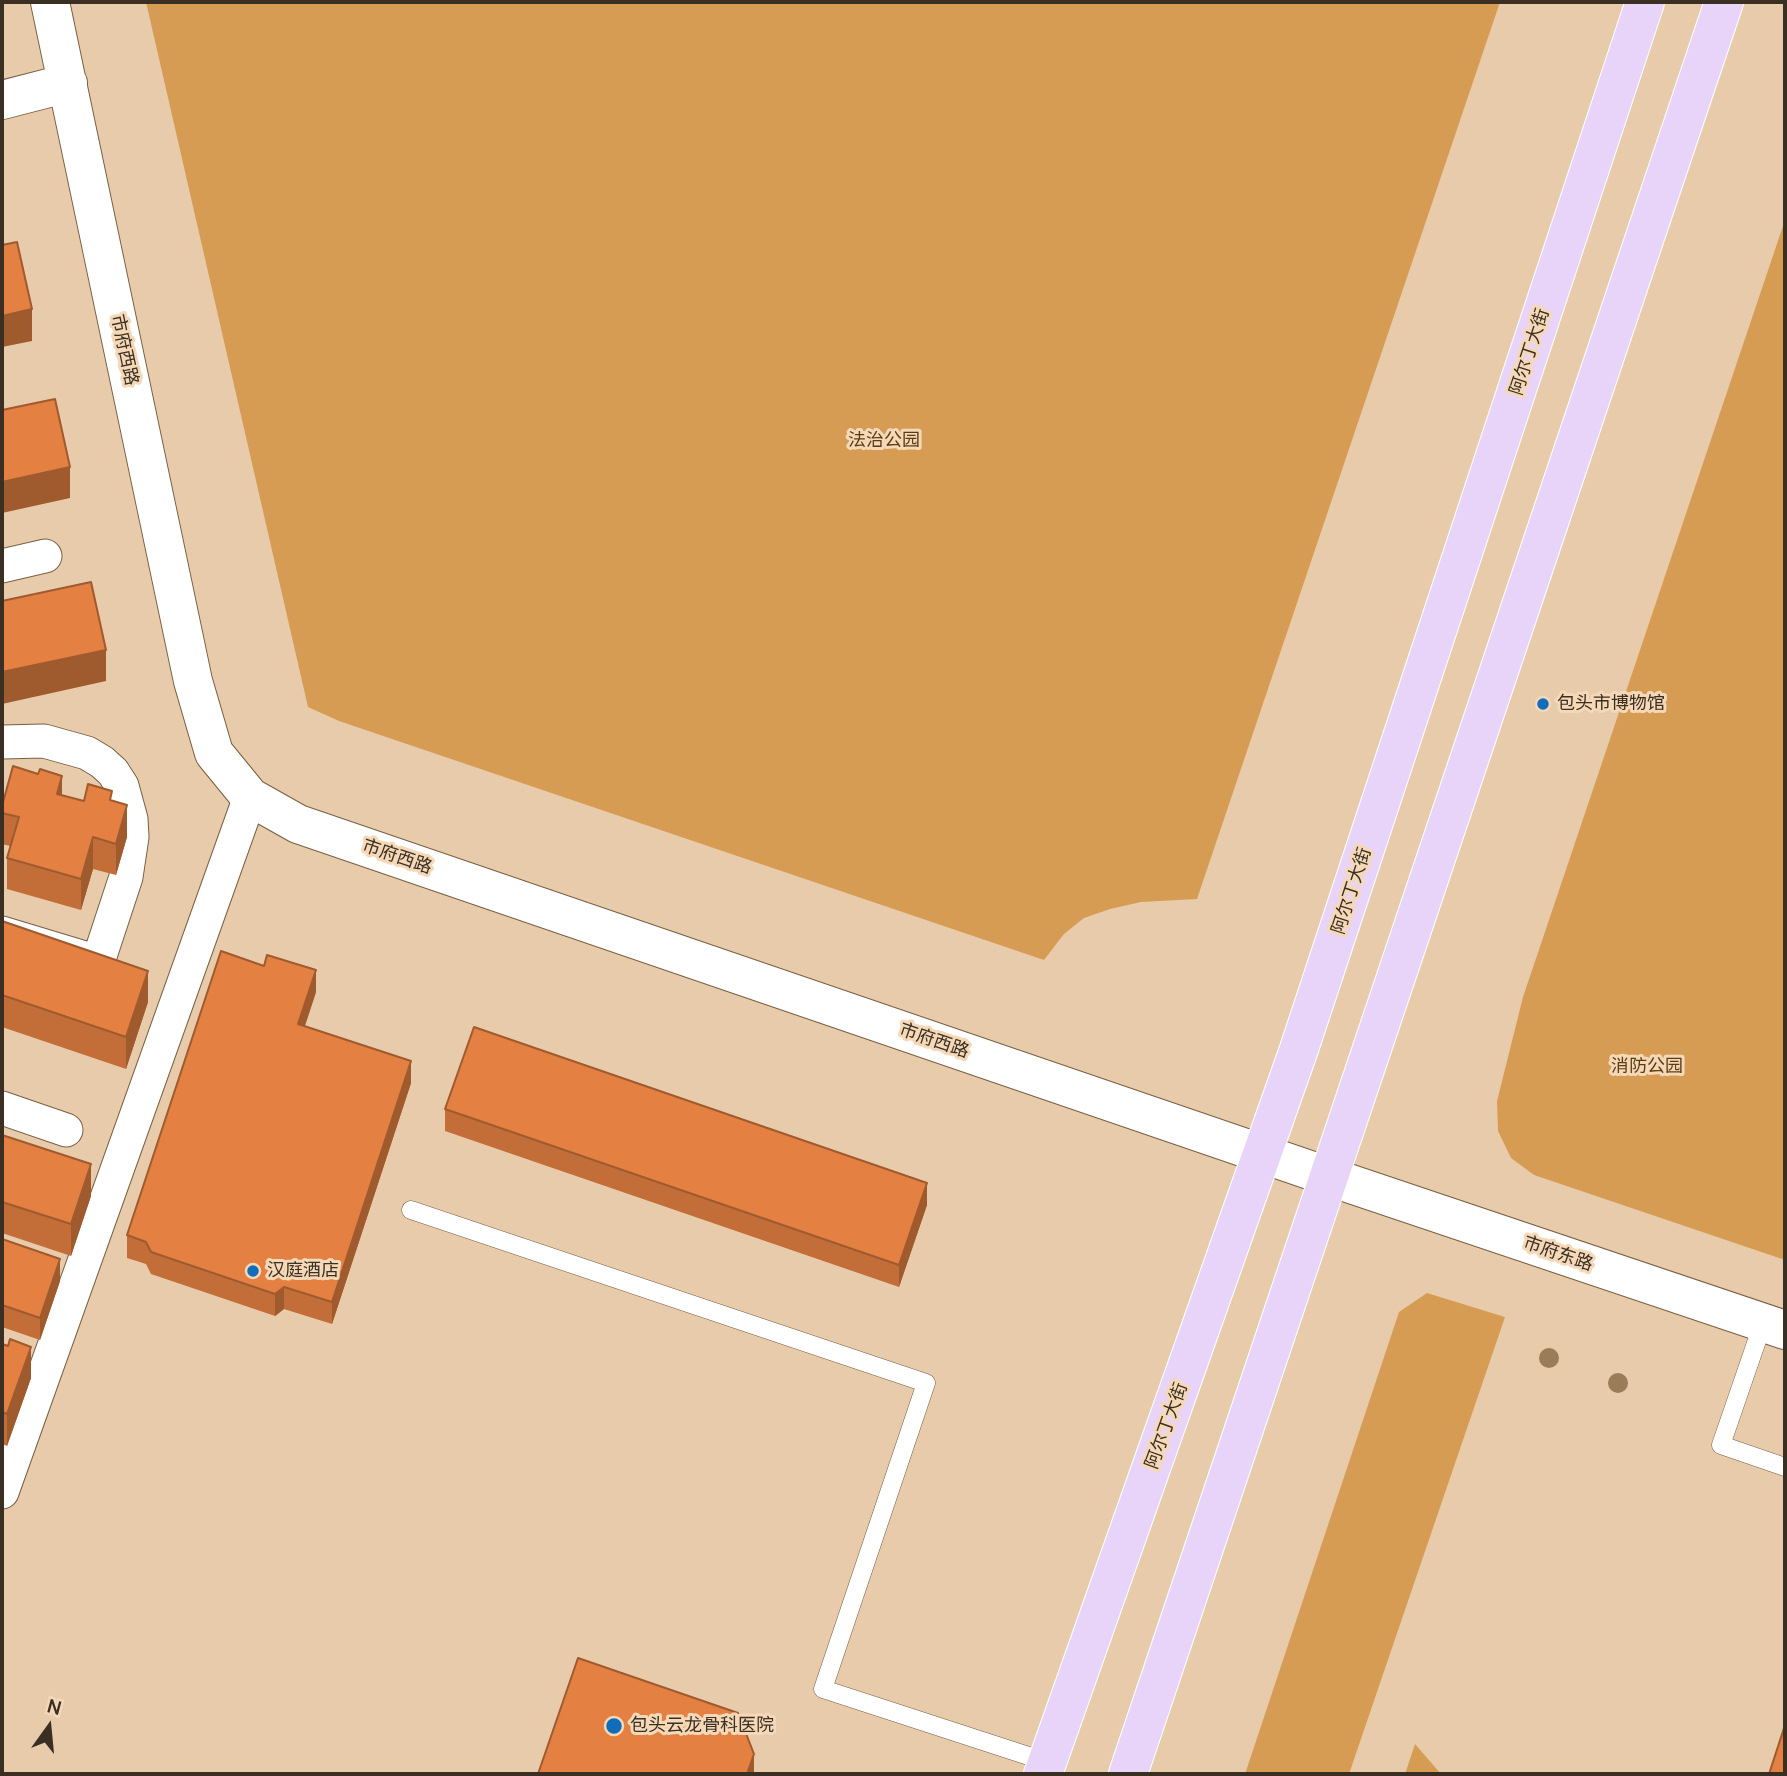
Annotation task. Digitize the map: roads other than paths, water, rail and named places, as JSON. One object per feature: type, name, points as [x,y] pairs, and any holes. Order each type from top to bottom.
[{"type":"main road","name":"阿尔丁大街","points":[[1045,1768],[1263,1155],[1646,2]]},
{"type":"main road","points":[[1128,1774],[1724,2]]},
{"type":"street","name":"市府西路","points":[[50,2],[193,681],[214,753],[250,797],[298,824],[1330,1177]]},
{"type":"street","points":[[2,100],[68,83]]},
{"type":"street","points":[[2,566],[46,556]]},
{"type":"street","points":[[2,742],[44,741],[87,753],[102,762],[122,786],[131,819],[132,837],[126,877],[98,962],[2,933]]},
{"type":"street","points":[[2,1492],[250,797]]},
{"type":"street","points":[[2,1108],[66,1130]]},
{"type":"street","name":"市府东路","points":[[1330,1177],[1774,1327]]},
{"type":"lane","points":[[411,1210],[926,1383],[823,1689],[1045,1768]]},
{"type":"lane","points":[[1774,1327],[1721,1445],[1785,1467]]},
{"type":"place","name":"包头市博物馆","points":[[1543,704]]},
{"type":"place","name":"汉庭酒店","points":[[253,1271]]},
{"type":"place","name":"包头云龙骨科医院","points":[[614,1726]]},
{"type":"park label","name":"法治公园","points":[[884,441]]},
{"type":"park label","name":"消防公园","points":[[1647,1067]]}]
